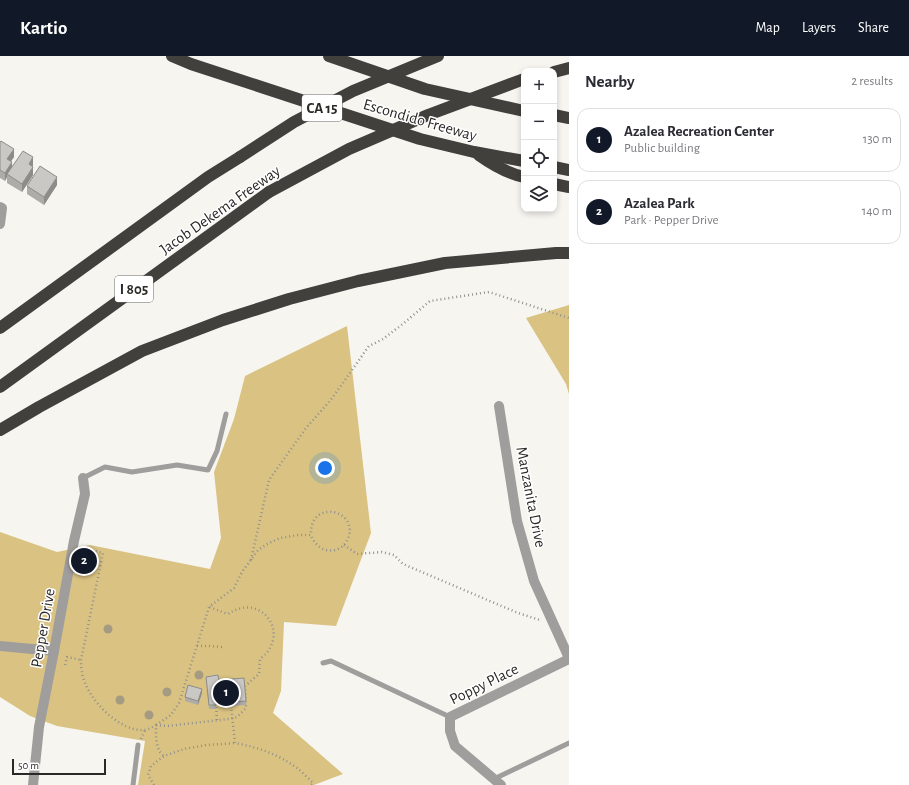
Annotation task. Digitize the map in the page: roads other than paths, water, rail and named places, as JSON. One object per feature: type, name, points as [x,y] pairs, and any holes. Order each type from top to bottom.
[{"type":"highway","name":"Escondido Freeway","points":[[172,56],[406,135],[474,152],[521,160]]},
{"type":"highway","name":"Escondido Freeway","points":[[329,56],[425,89],[521,110]]},
{"type":"highway","name":"Jacob Dekema Freeway","points":[[0,328],[208,177],[294,122],[353,91],[438,56]]},
{"type":"highway","points":[[557,71],[569,68]]},
{"type":"highway","name":"Jacob Dekema Freeway","points":[[0,387],[269,192],[356,146],[428,115],[521,80]]},
{"type":"highway","points":[[557,116],[569,118]]},
{"type":"highway","points":[[474,152],[493,165],[521,176]]},
{"type":"highway","points":[[557,168],[569,170]]},
{"type":"highway","points":[[557,185],[569,188]]},
{"type":"highway","points":[[0,430],[142,351],[223,320],[290,299],[445,263],[569,253]]},
{"type":"street","points":[[0,224],[1,208]]},
{"type":"street","name":"Manzanita Drive","points":[[499,406],[517,521],[534,581],[569,659]]},
{"type":"street","name":"Pepper Drive","points":[[33,785],[39,726],[74,541],[85,494],[83,478]]},
{"type":"street","points":[[0,646],[54,651]]},
{"type":"street","name":"Poppy Place","points":[[498,782],[455,746],[450,731],[450,717],[569,659]]},
{"type":"lane","points":[[83,478],[105,467],[132,472],[177,465],[208,470],[217,451],[226,414]]},
{"type":"lane","points":[[323,663],[331,661],[450,717]]},
{"type":"lane","points":[[498,782],[569,743]]},
{"type":"lane","points":[[133,785],[138,745]]},
{"type":"place","name":"Azalea Park","points":[[84,561]]},
{"type":"place","name":"Azalea Recreation Center","points":[[226,693]]}]
